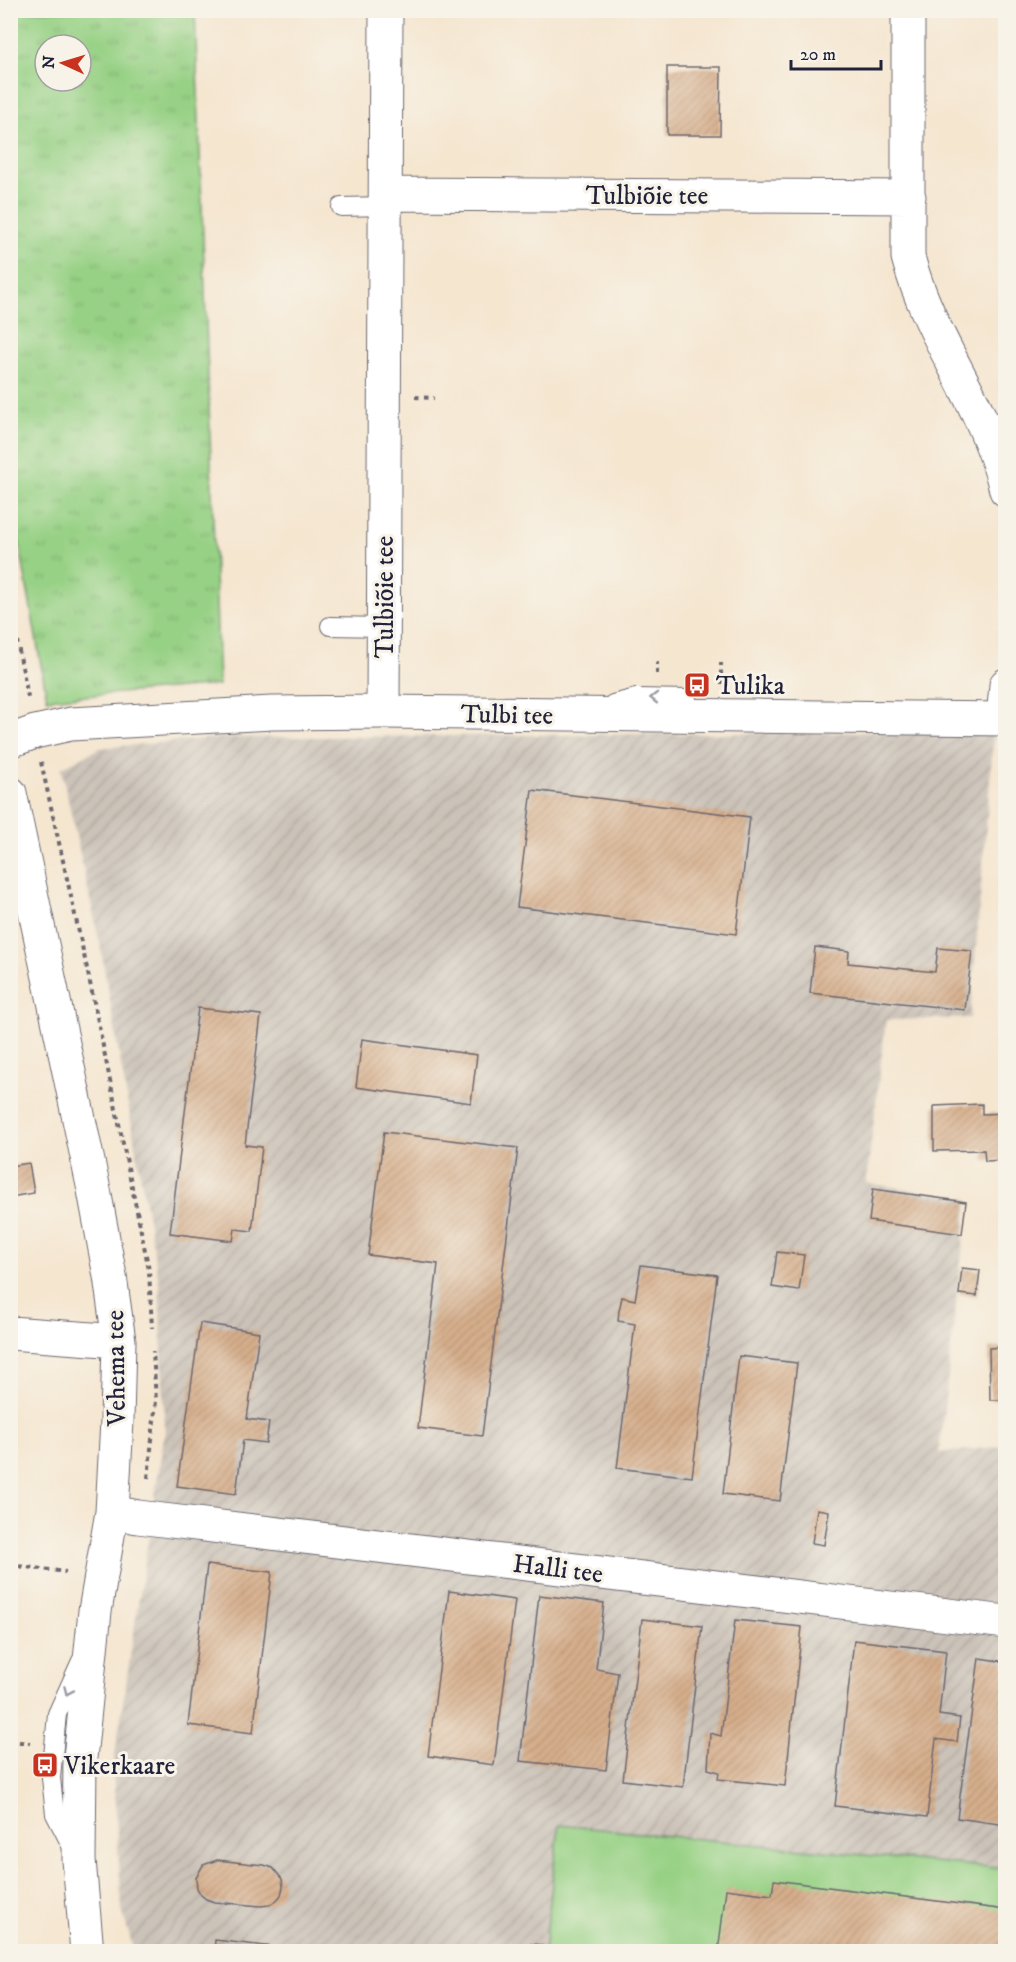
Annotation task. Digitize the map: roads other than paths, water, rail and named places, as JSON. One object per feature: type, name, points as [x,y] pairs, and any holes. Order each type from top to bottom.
[{"type":"street","name":"Tulbiõie tee","points":[[383,712],[386,10]]},
{"type":"street","points":[[908,10],[908,257],[915,285],[989,437],[1005,490]]},
{"type":"street","name":"Tulbiõie tee","points":[[385,200],[909,197]]},
{"type":"street","points":[[1004,719],[1005,684]]},
{"type":"street","name":"Tulbi tee","points":[[10,741],[35,732],[71,724],[272,713],[383,712],[1004,719]]},
{"type":"street","name":"Vehema tee","points":[[10,793],[18,861],[94,1190],[119,1341],[112,1512],[92,1638],[80,1758],[79,1860],[87,1952]]},
{"type":"street","points":[[10,1333],[119,1341]]},
{"type":"street","name":"Halli tee","points":[[112,1512],[150,1519],[1005,1622]]},
{"type":"lane","points":[[341,207],[385,200]]},
{"type":"lane","points":[[330,626],[384,627]]},
{"type":"place","name":"Tulika","points":[[697,685]]},
{"type":"place","name":"Vikerkaare","points":[[45,1765]]}]
